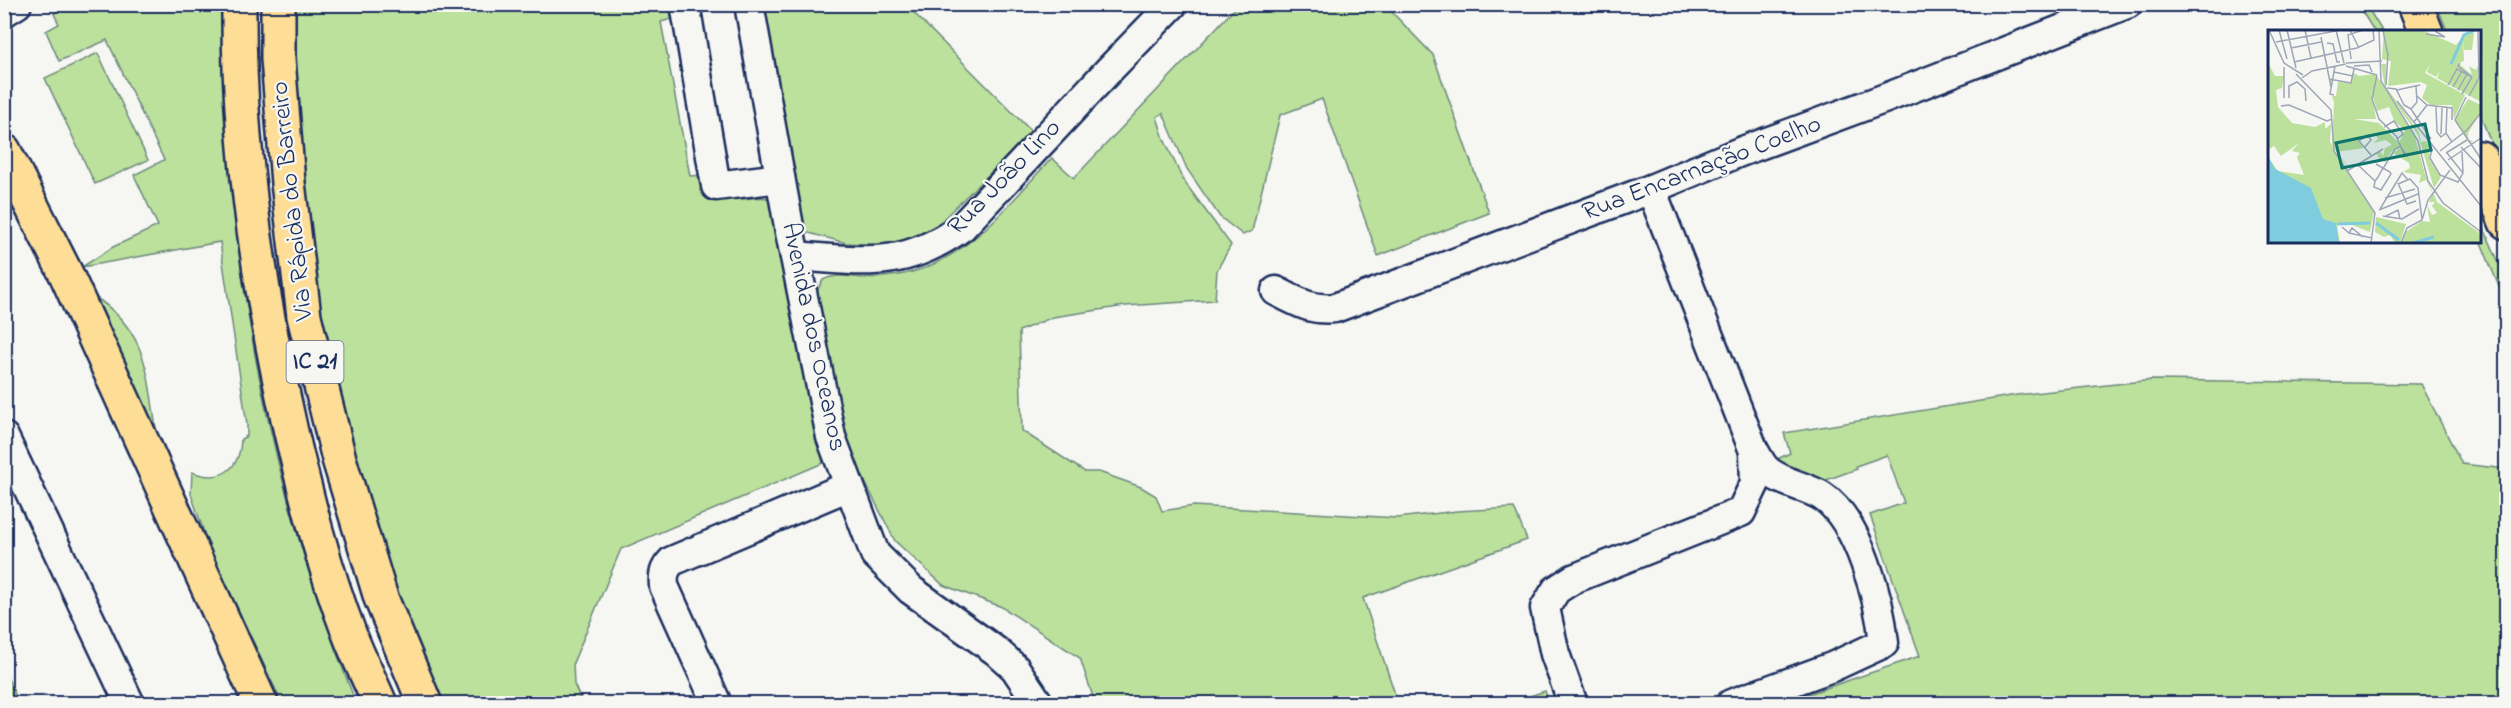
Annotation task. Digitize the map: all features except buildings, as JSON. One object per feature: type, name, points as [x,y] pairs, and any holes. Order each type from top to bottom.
[{"type":"main road","name":"Via Rápida do Barreiro","points":[[238,4],[238,47],[249,198],[272,351],[306,494],[349,632],[380,704]]},
{"type":"main road","name":"Via Rápida do Barreiro","points":[[278,4],[278,59],[288,183],[304,316],[339,459],[381,598],[425,704]]},
{"type":"main road","points":[[2415,4],[2425,30]]},
{"type":"main road","points":[[4,150],[66,274],[261,704]]},
{"type":"main road","points":[[2481,160],[2506,222]]},
{"type":"street","points":[[4,12],[17,4]]},
{"type":"street","points":[[685,4],[716,186],[780,178]]},
{"type":"street","name":"Avenida dos Oceanos","points":[[749,4],[780,178],[831,437],[875,554],[910,590],[996,651],[1015,668],[1039,704]]},
{"type":"street","name":"Rua João Lino","points":[[795,256],[866,261],[887,260],[927,249],[943,241],[962,227],[1173,4]]},
{"type":"street","name":"Rua Encarnação Coelho","points":[[1276,291],[1306,306],[1322,310],[1335,308],[1651,189],[2068,15],[2127,4]]},
{"type":"street","points":[[1651,189],[1754,452],[1767,471],[1823,497],[1840,514],[1860,551],[1881,620],[1884,644],[1832,667],[1731,704]]},
{"type":"street","points":[[4,437],[130,704]]},
{"type":"street","points":[[1573,704],[1555,654],[1545,608],[1556,590],[1573,579],[1741,512],[1755,483],[1754,452]]},
{"type":"street","points":[[717,704],[664,586],[666,566],[672,561],[849,486]]},
{"type":"green space","points":[[63,5],[224,5],[235,210],[256,358],[297,534],[356,703],[282,703],[210,550],[191,494],[192,472],[212,476],[227,471],[237,459],[241,439],[247,436],[220,242],[82,267],[113,247],[158,226],[134,175],[164,160],[107,40],[59,61],[46,31],[59,24],[54,14]]},
{"type":"green space","points":[[295,5],[672,5],[675,18],[661,22],[690,176],[704,175],[719,192],[729,198],[768,198],[772,205],[823,463],[621,549],[573,663],[574,684],[582,703],[434,703],[404,626],[333,379],[303,177]]},
{"type":"green space","points":[[757,5],[906,5],[1032,132],[935,227],[915,238],[882,245],[846,243],[801,231]]},
{"type":"green space","points":[[1238,5],[1385,5],[1433,55],[1489,213],[1378,256],[1322,99],[1280,115],[1252,231],[1243,235],[1220,217],[1187,169],[1163,113],[1157,117],[1164,139],[1183,180],[1231,245],[1217,270],[1215,300],[1125,306],[1053,317],[1019,331],[1022,431],[1085,472],[1099,472],[1141,487],[1156,496],[1162,511],[1194,506],[1397,518],[1457,511],[1514,508],[1527,540],[1363,598],[1398,703],[1095,703],[1080,658],[1002,607],[943,585],[895,541],[858,468],[849,443],[825,348],[815,295],[823,280],[838,276],[863,278],[899,275],[945,258],[966,245],[984,229],[1052,158],[1074,178]]},
{"type":"green space","points":[[2358,5],[2366,5],[2381,30],[2373,30]]},
{"type":"green space","points":[[2437,5],[2506,5],[2506,183],[2481,117],[2481,30],[2447,30]]},
{"type":"green space","points":[[98,53],[148,160],[95,184],[45,78]]},
{"type":"green space","points":[[2481,221],[2506,279],[2506,304],[2481,242]]},
{"type":"green space","points":[[92,295],[111,309],[126,325],[136,341],[148,377],[158,441]]},
{"type":"green space","points":[[2153,380],[2421,384],[2462,464],[2506,469],[2506,703],[1782,703],[1920,656],[1870,515],[1904,503],[1887,455],[1818,483],[1773,461],[1790,453],[1784,433],[2017,395]]},
{"type":"green space","points":[[5,672],[19,703],[5,703]]},
{"type":"green space","points":[[1545,691],[1550,703],[1509,703]]}]
